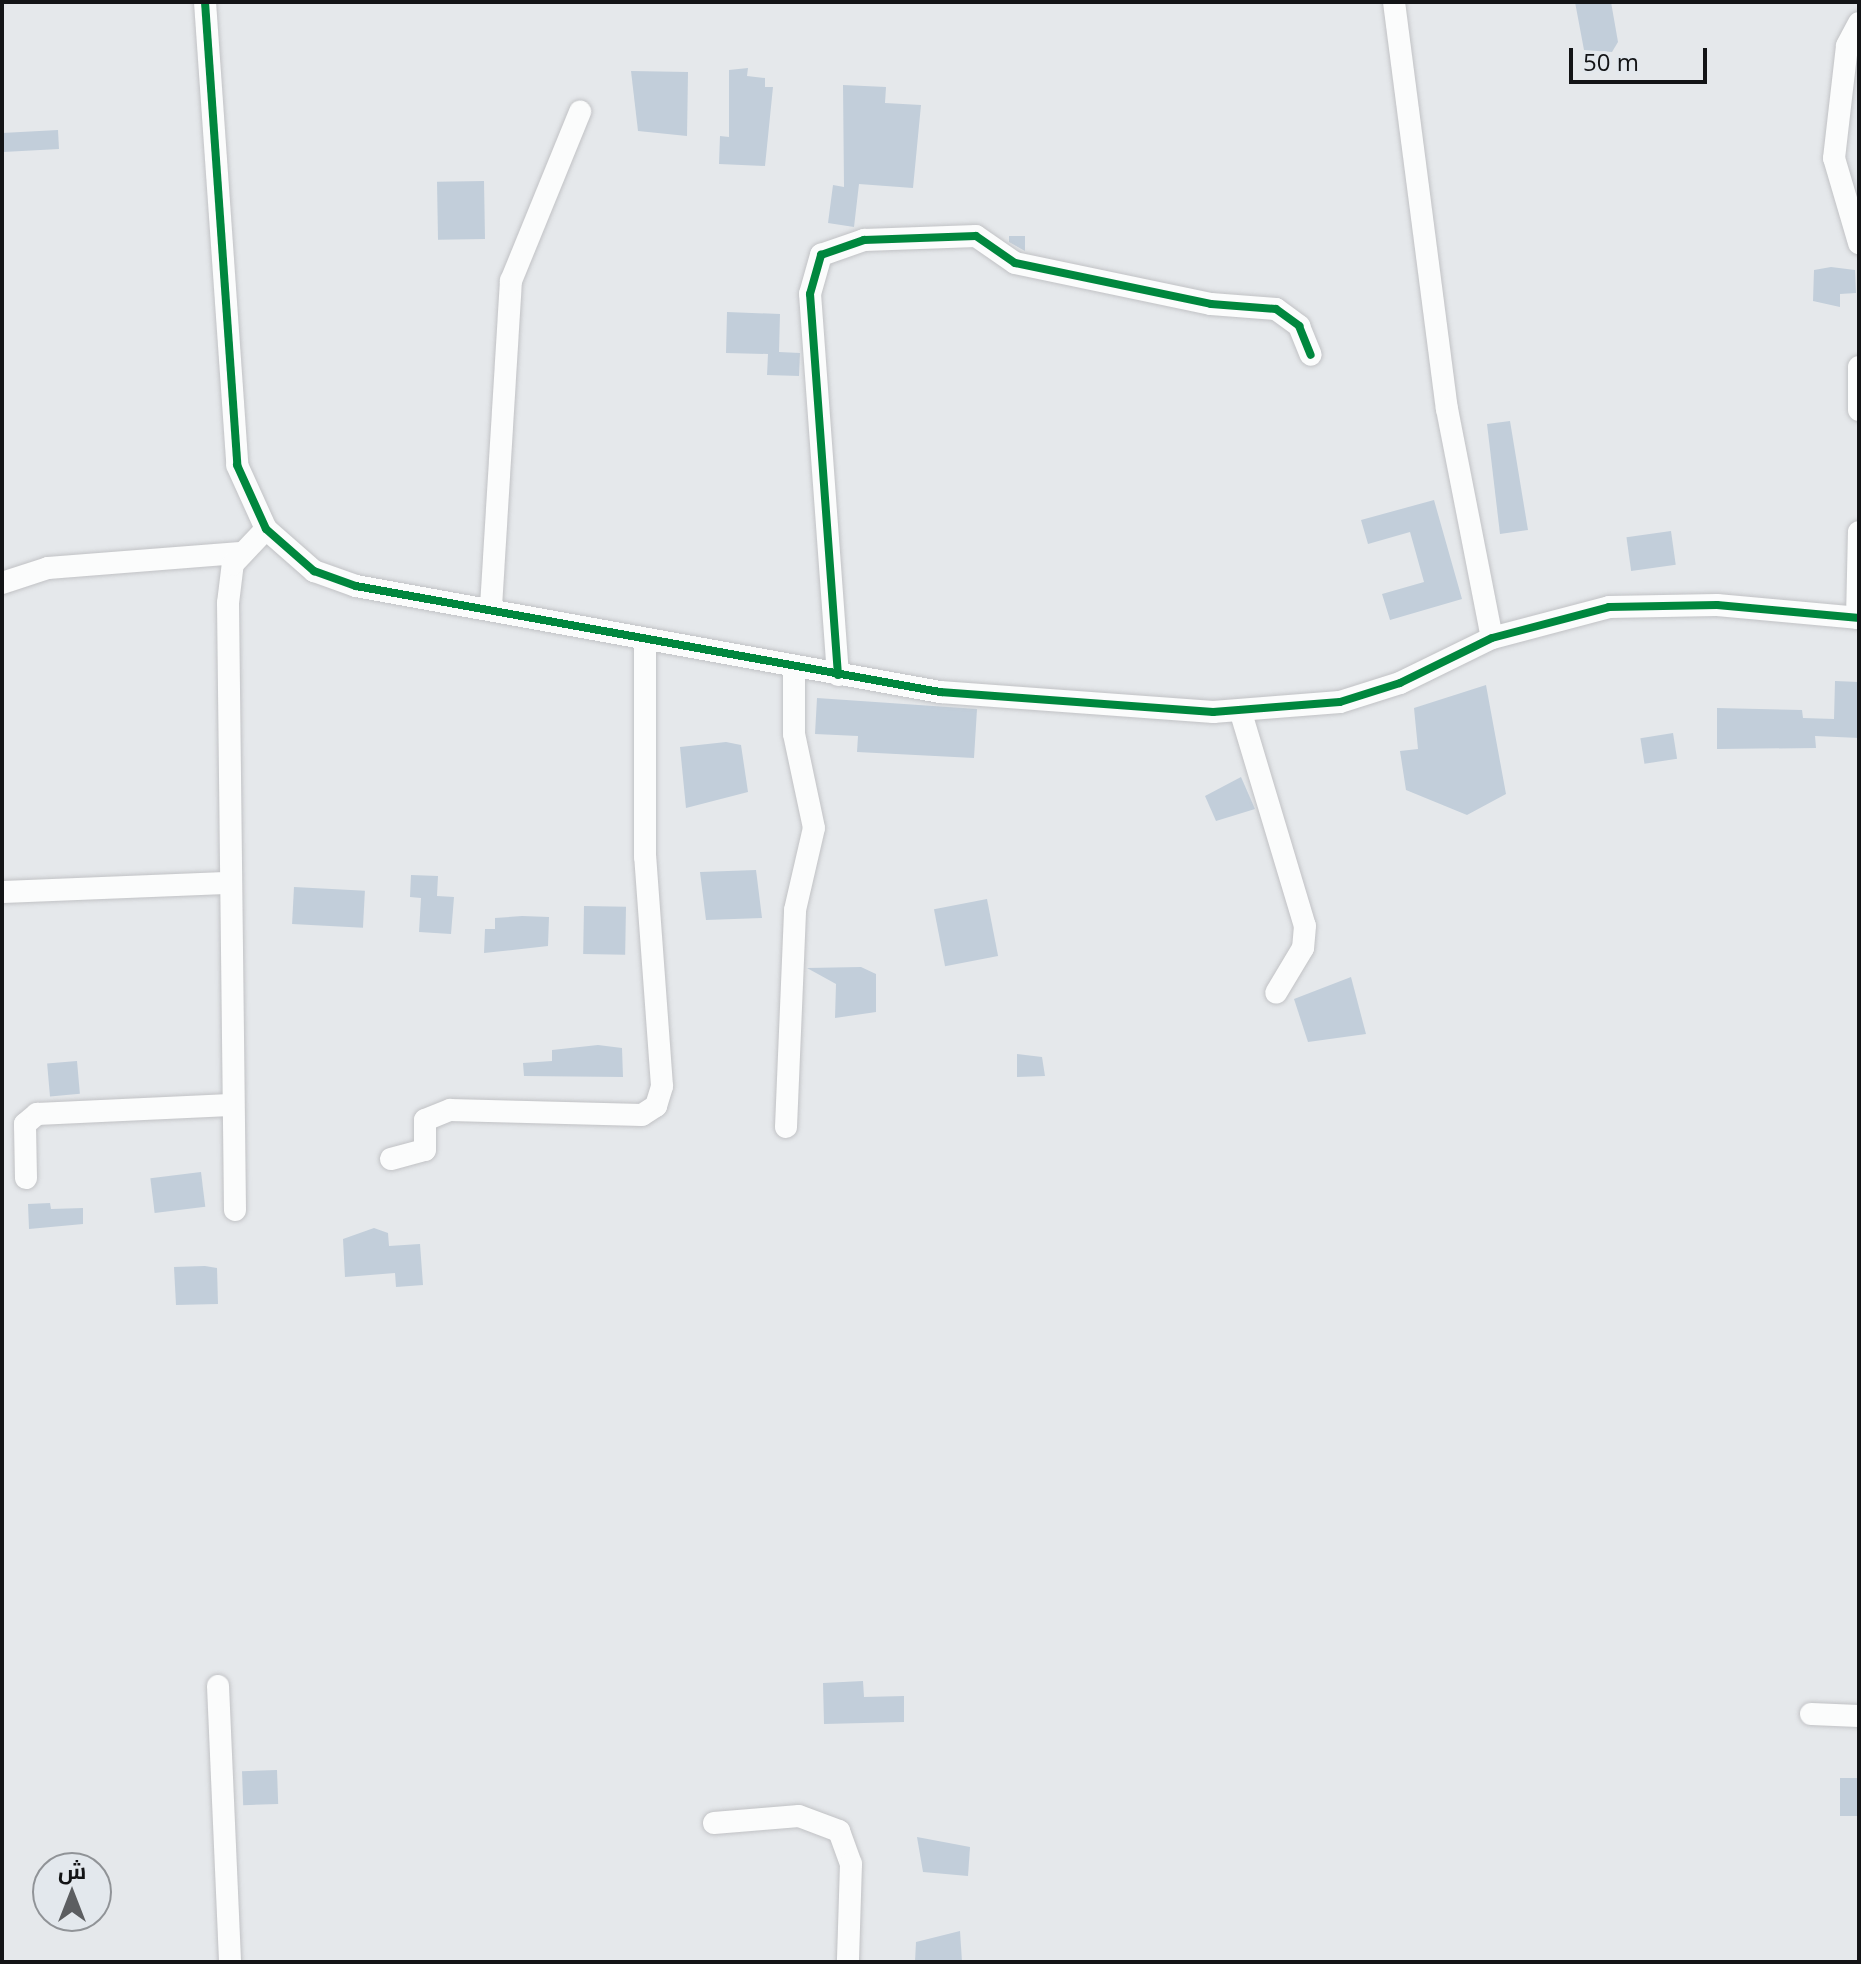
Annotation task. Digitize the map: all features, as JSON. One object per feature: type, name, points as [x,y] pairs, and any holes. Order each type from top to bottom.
[{"type":"street","points":[[205,2],[237,465],[266,529],[314,571],[356,586],[491,607],[645,639],[940,692],[1241,713],[1340,702],[1400,683],[1492,638],[1609,607],[1704,605],[1858,618],[1859,532]]},
{"type":"street","points":[[1394,2],[1447,409],[1492,638]]},
{"type":"street","points":[[1859,23],[1847,46],[1834,158],[1859,243]]},
{"type":"street","points":[[491,607],[511,281],[580,112]]},
{"type":"street","points":[[838,675],[810,294],[821,255],[864,240],[976,236],[1015,263],[1211,304],[1276,309],[1299,326],[1311,355]]},
{"type":"street","points":[[1859,367],[1859,410]]},
{"type":"street","points":[[235,1210],[230,1105],[227,883],[228,603],[240,553],[266,529]]},
{"type":"street","points":[[2,583],[48,568],[240,553]]},
{"type":"street","points":[[391,1159],[425,1150],[425,1120],[441,1111],[642,1115],[656,1106],[662,1086],[645,857],[645,639]]},
{"type":"street","points":[[786,1127],[795,910],[814,828],[794,734],[794,667]]},
{"type":"street","points":[[1241,713],[1305,926],[1303,948],[1276,993]]},
{"type":"street","points":[[2,892],[227,883]]},
{"type":"street","points":[[26,1178],[25,1124],[37,1114],[230,1105]]},
{"type":"street","points":[[218,1686],[230,1962]]},
{"type":"street","points":[[1811,1714],[1859,1716]]},
{"type":"street","points":[[714,1823],[799,1816],[839,1831],[851,1864],[848,1962]]},
{"type":"building","points":[[1575,2],[1611,2],[1618,42],[1612,52],[1584,50]]},
{"type":"building","points":[[748,68],[747,76],[765,78],[765,87],[773,87],[765,166],[719,164],[720,136],[729,137],[729,70]]},
{"type":"building","points":[[631,71],[688,72],[687,136],[638,131]]},
{"type":"building","points":[[843,85],[886,87],[885,103],[921,105],[913,188],[859,184],[854,227],[828,223],[833,185],[844,187]]},
{"type":"building","points":[[58,130],[59,149],[3,152],[2,133]]},
{"type":"building","points":[[484,181],[485,239],[438,240],[437,182]]},
{"type":"building","points":[[1009,236],[1025,236],[1025,251],[1009,242]]},
{"type":"building","points":[[1831,267],[1855,270],[1856,293],[1840,294],[1840,307],[1813,301],[1814,270]]},
{"type":"building","points":[[727,312],[780,314],[779,352],[800,353],[799,376],[767,375],[768,354],[726,353]]},
{"type":"building","points":[[1510,421],[1528,530],[1500,534],[1487,424]]},
{"type":"building","points":[[1434,500],[1462,599],[1390,620],[1382,594],[1424,582],[1410,532],[1368,544],[1361,520]]},
{"type":"building","points":[[1671,531],[1676,565],[1631,571],[1626,537]]},
{"type":"building","points":[[1835,681],[1859,682],[1859,738],[1815,736],[1816,748],[1717,749],[1717,708],[1802,710],[1803,718],[1834,719]]},
{"type":"building","points":[[1486,685],[1506,794],[1467,815],[1406,790],[1400,751],[1418,749],[1414,708]]},
{"type":"building","points":[[817,698],[977,709],[974,758],[857,752],[858,736],[815,734]]},
{"type":"building","points":[[1673,733],[1677,759],[1644,764],[1640,738]]},
{"type":"building","points":[[726,742],[741,745],[748,792],[686,808],[680,747]]},
{"type":"building","points":[[1241,777],[1255,809],[1216,821],[1205,796]]},
{"type":"building","points":[[756,870],[762,918],[706,920],[700,872]]},
{"type":"building","points":[[411,875],[438,876],[437,896],[454,897],[451,934],[419,932],[421,898],[410,897]]},
{"type":"building","points":[[294,887],[365,891],[363,928],[292,924]]},
{"type":"building","points":[[987,899],[998,956],[945,966],[934,909]]},
{"type":"building","points":[[584,906],[626,907],[625,955],[583,954]]},
{"type":"building","points":[[549,917],[548,946],[484,953],[485,929],[495,929],[495,918]]},
{"type":"building","points":[[861,967],[876,974],[876,1012],[835,1018],[836,984],[807,968]]},
{"type":"building","points":[[1351,977],[1366,1034],[1308,1042],[1294,999]]},
{"type":"building","points":[[598,1045],[622,1048],[623,1077],[524,1076],[523,1063],[552,1061],[552,1050]]},
{"type":"building","points":[[1017,1054],[1042,1057],[1045,1076],[1017,1077]]},
{"type":"building","points":[[77,1061],[80,1094],[50,1096],[47,1064]]},
{"type":"building","points":[[201,1172],[205,1207],[155,1213],[150,1178]]},
{"type":"building","points":[[50,1203],[51,1209],[83,1208],[83,1224],[29,1229],[28,1204]]},
{"type":"building","points":[[374,1228],[388,1233],[389,1246],[420,1244],[423,1285],[396,1287],[395,1273],[345,1277],[343,1239]]},
{"type":"building","points":[[174,1267],[217,1268],[218,1304],[176,1305]]},
{"type":"building","points":[[863,1681],[864,1697],[904,1696],[904,1722],[824,1724],[823,1683]]},
{"type":"building","points":[[277,1770],[278,1804],[243,1805],[242,1771]]},
{"type":"building","points":[[1840,1778],[1859,1778],[1859,1816],[1840,1816]]},
{"type":"building","points":[[917,1837],[970,1847],[968,1876],[923,1872]]},
{"type":"building","points":[[960,1931],[962,1962],[915,1962],[916,1942]]},
{"type":"cycle path","points":[[205,2],[237,465],[266,529],[314,571],[356,586],[940,692],[1213,712],[1340,702],[1400,683],[1492,638],[1609,607],[1717,605],[1859,618]]},
{"type":"cycle path","points":[[838,675],[810,294],[821,255],[864,240],[976,236],[1015,263],[1211,304],[1276,309],[1299,326],[1311,355]]}]
